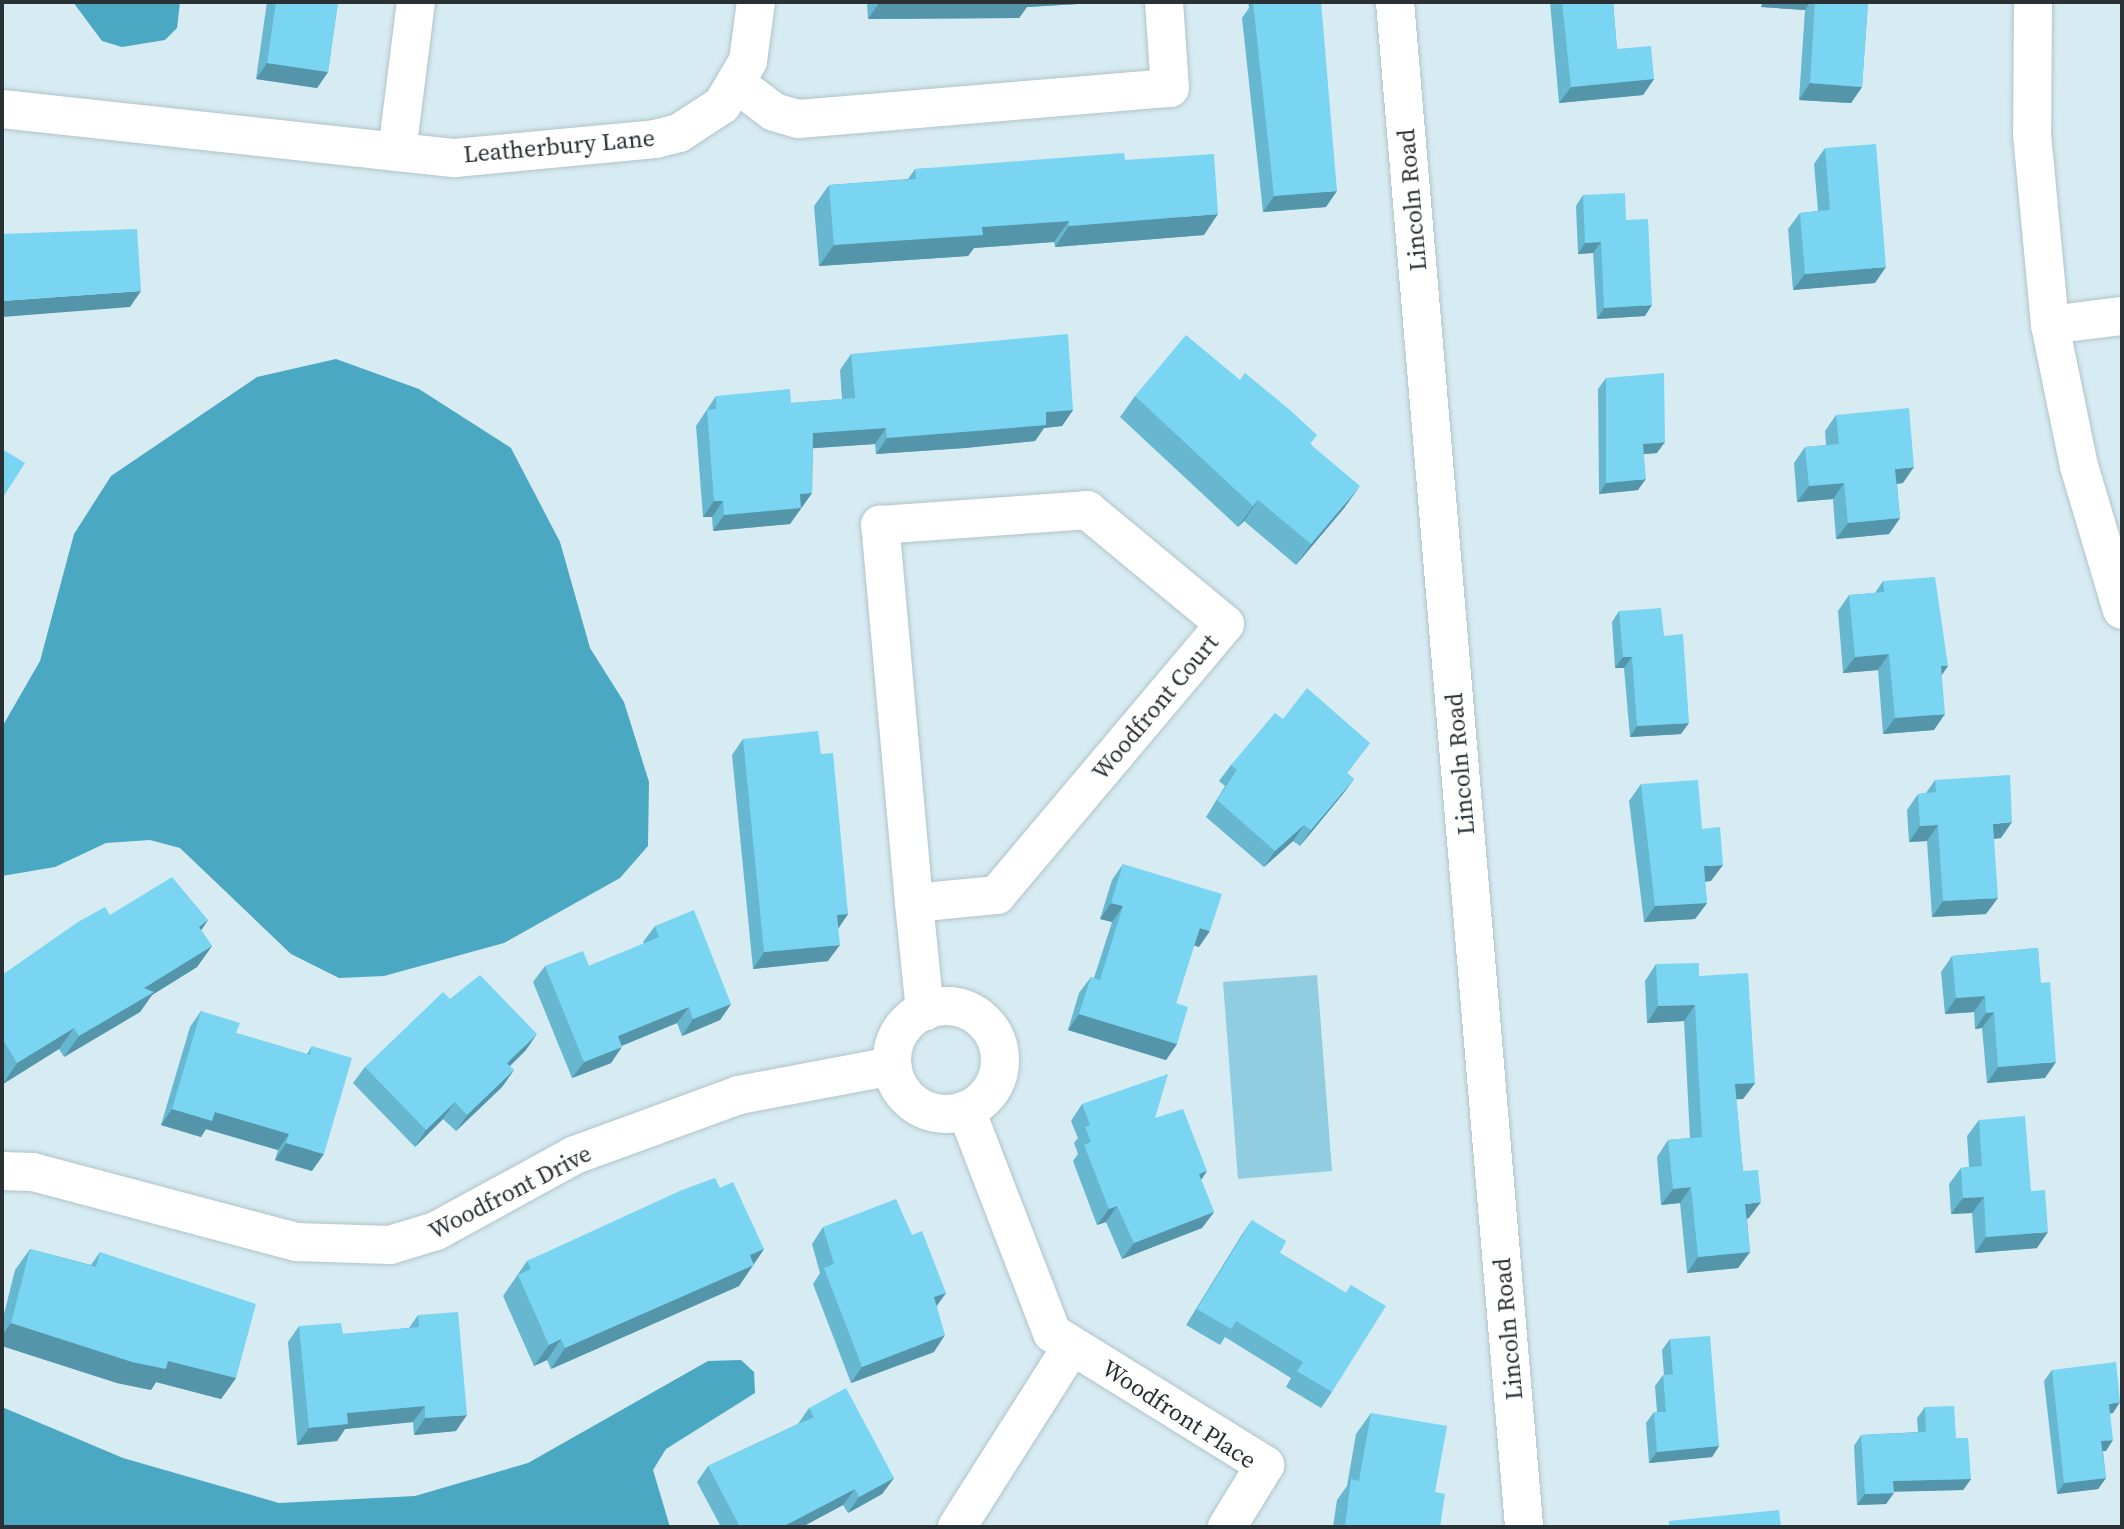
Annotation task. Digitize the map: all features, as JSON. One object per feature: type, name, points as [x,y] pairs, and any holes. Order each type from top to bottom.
[{"type":"street","points":[[397,152],[416,2]]},
{"type":"street","points":[[756,2],[752,50],[737,84],[774,112],[799,119],[1170,88],[1164,2]]},
{"type":"street","name":"Lincoln Road","points":[[1395,2],[1524,1527]]},
{"type":"street","points":[[2033,2],[2032,134],[2050,325],[2079,466],[2122,610]]},
{"type":"street","name":"Leatherbury Lane","points":[[2,109],[456,158],[655,139],[702,120],[737,84]]},
{"type":"street","points":[[2050,325],[2122,316]]},
{"type":"street","name":"Woodfront Court","points":[[914,903],[997,895],[1225,624],[1087,510],[880,525],[914,903],[925,1010]]},
{"type":"street","points":[[925,1010],[969,1011],[994,1034],[997,1078],[966,1110],[939,1114],[912,1102],[892,1066],[899,1033],[925,1010]]},
{"type":"street","name":"Woodfront Drive","points":[[2,1171],[33,1171],[296,1242],[390,1245],[436,1231],[575,1155],[739,1095],[892,1066]]},
{"type":"street","name":"Woodfront Place","points":[[966,1110],[1043,1319],[1072,1346],[1265,1465],[1227,1527]]},
{"type":"street","points":[[957,1527],[1072,1346]]},
{"type":"shaded area","points":[[73,2],[180,2],[177,28],[165,40],[122,47],[102,41]]},
{"type":"shaded area","points":[[336,359],[419,389],[511,448],[560,542],[590,648],[624,702],[649,782],[648,846],[620,878],[504,943],[384,976],[339,978],[291,954],[180,848],[150,840],[106,843],[55,867],[2,876],[2,727],[40,661],[74,534],[111,476],[257,377]]},
{"type":"shaded area","points":[[1317,975],[1332,1171],[1238,1179],[1223,982]]},
{"type":"shaded area","points":[[741,1360],[754,1372],[755,1393],[666,1449],[653,1470],[670,1527],[2,1527],[2,1407],[123,1458],[279,1503],[415,1496],[528,1463],[708,1361]]},
{"type":"building","points":[[276,2],[338,2],[328,72],[267,63]]},
{"type":"building","points":[[879,2],[1030,2],[879,3]]},
{"type":"building","points":[[1253,2],[1321,2],[1337,191],[1274,196]]},
{"type":"building","points":[[1562,2],[1613,2],[1617,49],[1651,46],[1654,79],[1571,87]]},
{"type":"building","points":[[1815,2],[1868,2],[1862,87],[1810,83]]},
{"type":"building","points":[[1876,144],[1886,267],[1805,274],[1800,213],[1830,210],[1825,148]]},
{"type":"building","points":[[1124,153],[1125,160],[1214,154],[1218,214],[1069,226],[1069,221],[982,227],[983,235],[834,245],[829,185],[916,179],[915,169]]},
{"type":"building","points":[[1625,193],[1626,220],[1648,219],[1652,305],[1604,308],[1601,242],[1585,243],[1583,195]]},
{"type":"building","points":[[137,229],[141,291],[2,301],[2,234]]},
{"type":"building","points":[[1068,334],[1073,410],[1046,412],[1046,425],[887,438],[886,428],[813,433],[812,493],[800,494],[801,508],[724,515],[723,501],[714,501],[707,410],[716,409],[716,396],[790,389],[791,403],[855,398],[851,354]]},
{"type":"building","points":[[1186,335],[1240,380],[1245,373],[1290,410],[1317,435],[1310,444],[1360,486],[1311,544],[1258,500],[1253,506],[1135,396]]},
{"type":"building","points":[[1664,373],[1665,442],[1643,444],[1646,479],[1606,483],[1606,378]]},
{"type":"building","points":[[1909,408],[1914,467],[1895,469],[1900,518],[1848,523],[1844,483],[1809,486],[1805,447],[1839,444],[1836,415]]},
{"type":"building","points":[[2,449],[25,463],[2,499]]},
{"type":"building","points":[[1935,577],[1948,666],[1941,666],[1945,714],[1895,718],[1889,654],[1855,657],[1849,595],[1884,592],[1883,581]]},
{"type":"building","points":[[1661,608],[1664,636],[1683,634],[1689,723],[1637,726],[1632,657],[1623,657],[1619,611]]},
{"type":"building","points":[[1307,688],[1370,743],[1347,773],[1354,779],[1311,830],[1304,825],[1275,851],[1217,800],[1237,770],[1231,765],[1275,713],[1283,719]]},
{"type":"building","points":[[818,731],[821,754],[833,753],[848,914],[837,915],[840,945],[764,952],[743,739]]},
{"type":"building","points":[[2010,775],[2012,822],[1993,824],[1998,898],[1943,901],[1938,825],[1920,826],[1918,794],[1936,792],[1935,780]]},
{"type":"building","points":[[1698,780],[1702,829],[1720,827],[1723,865],[1704,866],[1707,903],[1655,906],[1641,784]]},
{"type":"building","points":[[1123,864],[1222,894],[1210,931],[1200,928],[1176,1003],[1188,1007],[1177,1044],[1079,1014],[1091,977],[1100,980],[1123,906],[1111,903]]},
{"type":"building","points":[[172,877],[208,920],[199,927],[212,946],[144,988],[154,992],[79,1036],[74,1028],[17,1063],[2,1038],[2,975],[78,922],[105,907],[110,915]]},
{"type":"building","points":[[694,910],[731,1004],[693,1019],[689,1007],[618,1036],[622,1047],[584,1062],[545,966],[583,951],[589,966],[659,937],[655,926]]},
{"type":"building","points":[[2038,948],[2041,983],[2050,982],[2056,1062],[1998,1067],[1994,1012],[1986,1013],[1985,996],[1956,998],[1952,956]]},
{"type":"building","points":[[1699,963],[1699,976],[1748,973],[1755,1083],[1735,1084],[1743,1171],[1758,1170],[1761,1202],[1745,1204],[1750,1252],[1698,1257],[1691,1187],[1673,1189],[1668,1140],[1702,1137],[1695,1005],[1658,1006],[1656,964]]},
{"type":"building","points":[[480,975],[537,1034],[507,1063],[514,1070],[467,1115],[455,1102],[426,1130],[365,1067],[443,992],[450,999]]},
{"type":"building","points":[[201,1011],[240,1023],[236,1033],[310,1055],[312,1046],[352,1058],[324,1154],[286,1143],[289,1134],[215,1112],[212,1121],[172,1109]]},
{"type":"building","points":[[1168,1074],[1155,1118],[1183,1109],[1207,1171],[1199,1174],[1214,1212],[1134,1243],[1117,1206],[1109,1209],[1084,1145],[1091,1142],[1085,1127],[1090,1125],[1082,1104]]},
{"type":"building","points":[[2025,1116],[2031,1191],[2045,1190],[2048,1232],[1986,1237],[1984,1197],[1963,1198],[1961,1168],[1982,1166],[1979,1120]]},
{"type":"building","points":[[715,1178],[720,1188],[733,1182],[764,1249],[750,1255],[754,1265],[565,1348],[561,1339],[549,1345],[518,1275],[531,1269],[527,1261],[682,1190]]},
{"type":"building","points":[[896,1199],[912,1235],[922,1231],[946,1293],[934,1297],[945,1335],[862,1367],[824,1268],[834,1264],[823,1227]]},
{"type":"building","points":[[1252,1220],[1286,1241],[1280,1253],[1346,1293],[1351,1285],[1386,1306],[1332,1392],[1297,1371],[1303,1362],[1236,1321],[1231,1329],[1197,1309]]},
{"type":"building","points":[[30,1249],[96,1267],[100,1252],[256,1304],[236,1378],[168,1361],[166,1369],[132,1362],[11,1323]]},
{"type":"building","points":[[458,1312],[467,1415],[425,1418],[425,1406],[347,1413],[348,1424],[309,1428],[299,1326],[341,1323],[343,1334],[419,1327],[418,1315]]},
{"type":"building","points":[[1710,1336],[1719,1446],[1657,1452],[1654,1412],[1666,1412],[1663,1375],[1673,1374],[1670,1339]]},
{"type":"building","points":[[2116,1362],[2120,1402],[2109,1404],[2113,1440],[2101,1441],[2106,1478],[2064,1483],[2052,1370]]},
{"type":"building","points":[[846,1388],[894,1478],[859,1497],[855,1489],[786,1525],[787,1527],[740,1527],[708,1466],[814,1417],[809,1408]]},
{"type":"building","points":[[1954,1406],[1956,1438],[1968,1438],[1971,1479],[1893,1481],[1894,1493],[1865,1494],[1861,1435],[1926,1432],[1925,1407]]},
{"type":"building","points":[[1371,1413],[1447,1426],[1435,1492],[1445,1494],[1440,1527],[1345,1527],[1351,1479],[1359,1481]]},
{"type":"building","points":[[1779,1510],[1781,1527],[1669,1527],[1669,1521]]}]
